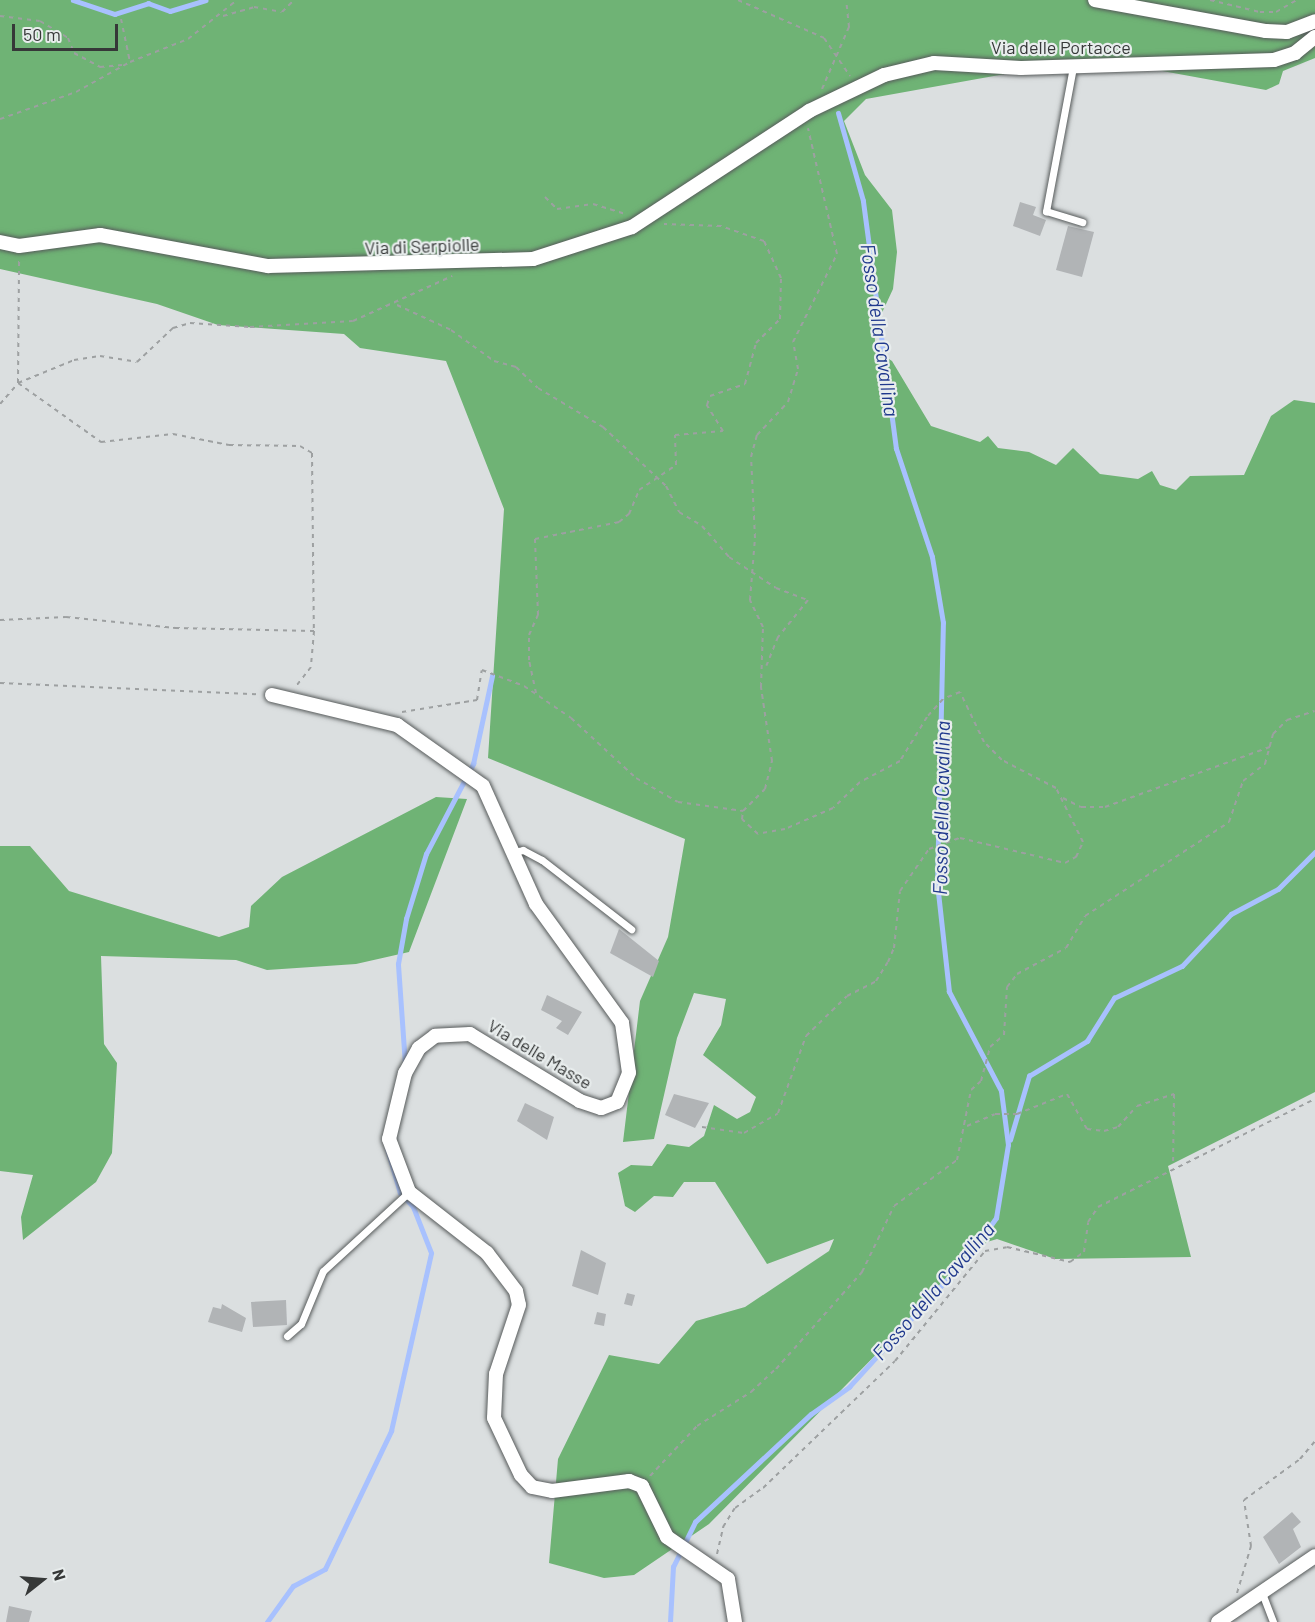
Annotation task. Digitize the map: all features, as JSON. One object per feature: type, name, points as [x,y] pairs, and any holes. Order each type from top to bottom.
[{"type":"street","points":[[1095,0],[1266,31],[1287,32],[1315,21]]},
{"type":"street","name":"Via delle Portacce","points":[[809,111],[858,85],[934,63],[1073,67],[1274,60],[1295,53],[1315,37]]},
{"type":"street","name":"Via di Serpiolle","points":[[0,242],[19,246],[100,235],[268,266],[464,263],[533,259],[586,245],[640,220],[809,111]]},
{"type":"street","name":"Via delle Masse","points":[[272,695],[374,716],[398,725],[483,786],[536,904],[622,1023],[629,1073],[617,1102],[601,1108],[580,1101],[470,1034],[435,1036],[419,1048],[405,1073],[390,1120],[389,1139],[409,1192]]},
{"type":"street","points":[[409,1192],[487,1253],[516,1291],[519,1305],[496,1374],[494,1418],[520,1476],[532,1487],[552,1491],[629,1481],[642,1486],[667,1537],[714,1566],[733,1587],[735,1622]]},
{"type":"street","points":[[1218,1622],[1315,1556]]},
{"type":"lane","points":[[1073,67],[1046,211],[1082,222]]},
{"type":"lane","points":[[513,852],[524,850],[542,860],[631,930]]},
{"type":"lane","points":[[287,1336],[301,1324],[323,1271],[409,1192]]},
{"type":"lane","points":[[1262,1593],[1273,1622]]},
{"type":"path","points":[[0,119],[76,92],[130,62],[188,39],[220,17],[237,0]]},
{"type":"path","points":[[220,17],[254,7],[282,12],[294,0]]},
{"type":"path","points":[[738,0],[811,29],[824,38],[837,61],[858,85]]},
{"type":"path","points":[[821,91],[837,61],[849,27],[846,0]]},
{"type":"path","points":[[1210,0],[1260,12],[1276,12],[1297,0]]},
{"type":"path","points":[[0,16],[40,21],[68,38],[74,53],[100,68],[125,65]]},
{"type":"path","points":[[121,19],[130,62]]},
{"type":"path","points":[[766,667],[763,627],[750,600],[753,570],[754,446],[757,435],[788,402],[798,369],[793,342],[837,254],[834,225],[807,138],[809,111]]},
{"type":"path","points":[[545,197],[557,209],[593,204],[640,220]]},
{"type":"path","points":[[536,693],[528,660],[529,635],[538,615],[535,538],[619,522],[629,514],[639,490],[656,476],[676,465],[675,435],[723,431],[707,405],[710,396],[745,384],[756,343],[773,330],[780,306],[781,278],[764,241],[722,226],[661,223]]},
{"type":"path","points":[[18,383],[19,246]]},
{"type":"path","points":[[0,404],[18,383],[74,360],[100,356],[137,362],[172,328],[190,323],[250,327],[353,321],[397,305],[452,276],[464,263]]},
{"type":"path","points":[[374,716],[477,700],[482,670],[536,693],[636,778],[678,802],[742,811],[756,802],[771,771],[762,687],[766,667],[778,638],[808,600],[776,588],[753,570],[729,557],[702,526],[679,512],[656,476],[603,427],[538,388],[516,367],[494,361],[451,330],[397,305]]},
{"type":"path","points":[[18,383],[101,442],[173,434],[229,445],[300,446],[312,453],[314,631],[311,668],[289,699]]},
{"type":"path","points":[[0,620],[66,617],[175,628],[314,631]]},
{"type":"path","points":[[0,683],[272,695]]},
{"type":"path","points":[[742,811],[742,819],[758,834],[785,829],[833,808],[860,782],[900,761],[932,711],[960,692],[984,742],[1002,760],[1048,781],[1064,798],[1081,807],[1105,807],[1270,747]]},
{"type":"path","points":[[642,1486],[691,1431],[751,1392],[776,1368],[862,1272],[894,1206],[957,1160],[967,1126],[971,1090],[981,1082],[990,1047],[1004,1035],[1007,987],[1017,974],[1066,948],[1085,916],[1229,822],[1243,781],[1265,764],[1273,734],[1287,720],[1315,711]]},
{"type":"path","points":[[702,1127],[744,1133],[778,1113],[806,1036],[847,996],[876,981],[888,962],[900,891],[929,849],[960,838],[1065,863],[1076,857],[1083,842],[1064,798]]},
{"type":"path","points":[[967,1126],[995,1114],[1017,1114],[1067,1094],[1087,1128],[1104,1131],[1118,1127],[1137,1106],[1174,1094],[1173,1166]]},
{"type":"path","points":[[714,1566],[723,1527],[735,1508],[763,1488],[824,1423],[889,1367],[978,1256],[990,1248],[1007,1247],[1070,1262],[1084,1252],[1094,1210],[1173,1166],[1315,1099]]},
{"type":"path","points":[[1230,1613],[1251,1546],[1244,1500],[1300,1459],[1315,1441]]},
{"type":"green space","points":[[0,0],[1315,0],[1315,58],[1283,71],[1279,84],[1266,90],[1135,66],[1005,74],[866,99],[844,121],[865,175],[892,210],[897,252],[893,289],[874,330],[876,351],[892,361],[931,426],[980,442],[988,436],[998,448],[1029,452],[1056,465],[1073,448],[1100,474],[1138,479],[1152,471],[1160,485],[1176,490],[1190,476],[1244,475],[1271,416],[1294,400],[1315,403],[1315,1092],[1168,1166],[1191,1257],[1055,1259],[997,1239],[987,1242],[709,1524],[634,1575],[604,1578],[549,1563],[558,1459],[609,1355],[659,1364],[696,1321],[745,1307],[829,1251],[834,1239],[767,1264],[715,1182],[684,1182],[673,1197],[654,1196],[635,1212],[625,1206],[618,1173],[631,1165],[652,1166],[667,1144],[689,1147],[704,1136],[714,1105],[737,1119],[750,1112],[756,1097],[703,1055],[721,1025],[726,999],[694,993],[677,1038],[654,1139],[623,1142],[640,1001],[668,937],[685,839],[488,758],[504,509],[446,361],[360,348],[344,334],[218,325],[157,304],[0,269]]},
{"type":"green space","points":[[436,797],[467,799],[409,952],[356,964],[267,970],[236,960],[101,956],[104,1044],[117,1063],[112,1153],[96,1182],[23,1240],[21,1217],[33,1175],[0,1171],[0,846],[30,846],[69,891],[219,937],[249,927],[251,906],[282,877]]},
{"type":"building","points":[[1020,202],[1036,207],[1033,215],[1046,220],[1040,236],[1013,226]]},
{"type":"building","points":[[1068,226],[1094,232],[1082,277],[1056,270]]},
{"type":"building","points":[[619,929],[659,961],[653,977],[610,953]]},
{"type":"building","points":[[547,995],[582,1012],[568,1035],[556,1028],[562,1021],[541,1010]]},
{"type":"building","points":[[674,1094],[709,1103],[695,1128],[665,1115]]},
{"type":"building","points":[[525,1103],[554,1117],[547,1140],[517,1121]]},
{"type":"building","points":[[581,1250],[606,1263],[598,1295],[572,1286]]},
{"type":"building","points":[[627,1293],[635,1295],[632,1306],[624,1304]]},
{"type":"building","points":[[286,1300],[287,1325],[253,1327],[251,1302]]},
{"type":"building","points":[[222,1304],[246,1318],[242,1332],[208,1322],[213,1307],[221,1309]]},
{"type":"building","points":[[597,1312],[606,1314],[604,1326],[594,1324]]},
{"type":"building","points":[[1292,1512],[1301,1522],[1293,1529],[1301,1547],[1279,1564],[1263,1537]]},
{"type":"building","points":[[9,1606],[32,1611],[29,1622],[6,1622]]},
{"type":"waterway","points":[[73,0],[115,14],[148,3],[170,11],[205,0]]},
{"type":"waterway","name":"Fosso della Cavallina","points":[[670,1622],[673,1567],[695,1522],[811,1414],[849,1387],[971,1253],[996,1218],[1008,1145],[1001,1091],[949,992],[937,884],[943,623],[932,557],[896,449],[863,201],[838,113]]},
{"type":"waterway","points":[[405,1065],[398,964],[406,919],[426,854],[473,764],[492,676]]},
{"type":"waterway","points":[[1010,1140],[1029,1076],[1087,1041],[1114,998],[1182,966],[1231,914],[1278,889],[1315,852]]},
{"type":"waterway","points":[[267,1622],[293,1586],[325,1569],[391,1431],[431,1253],[413,1207],[400,1193],[387,1149]]}]
